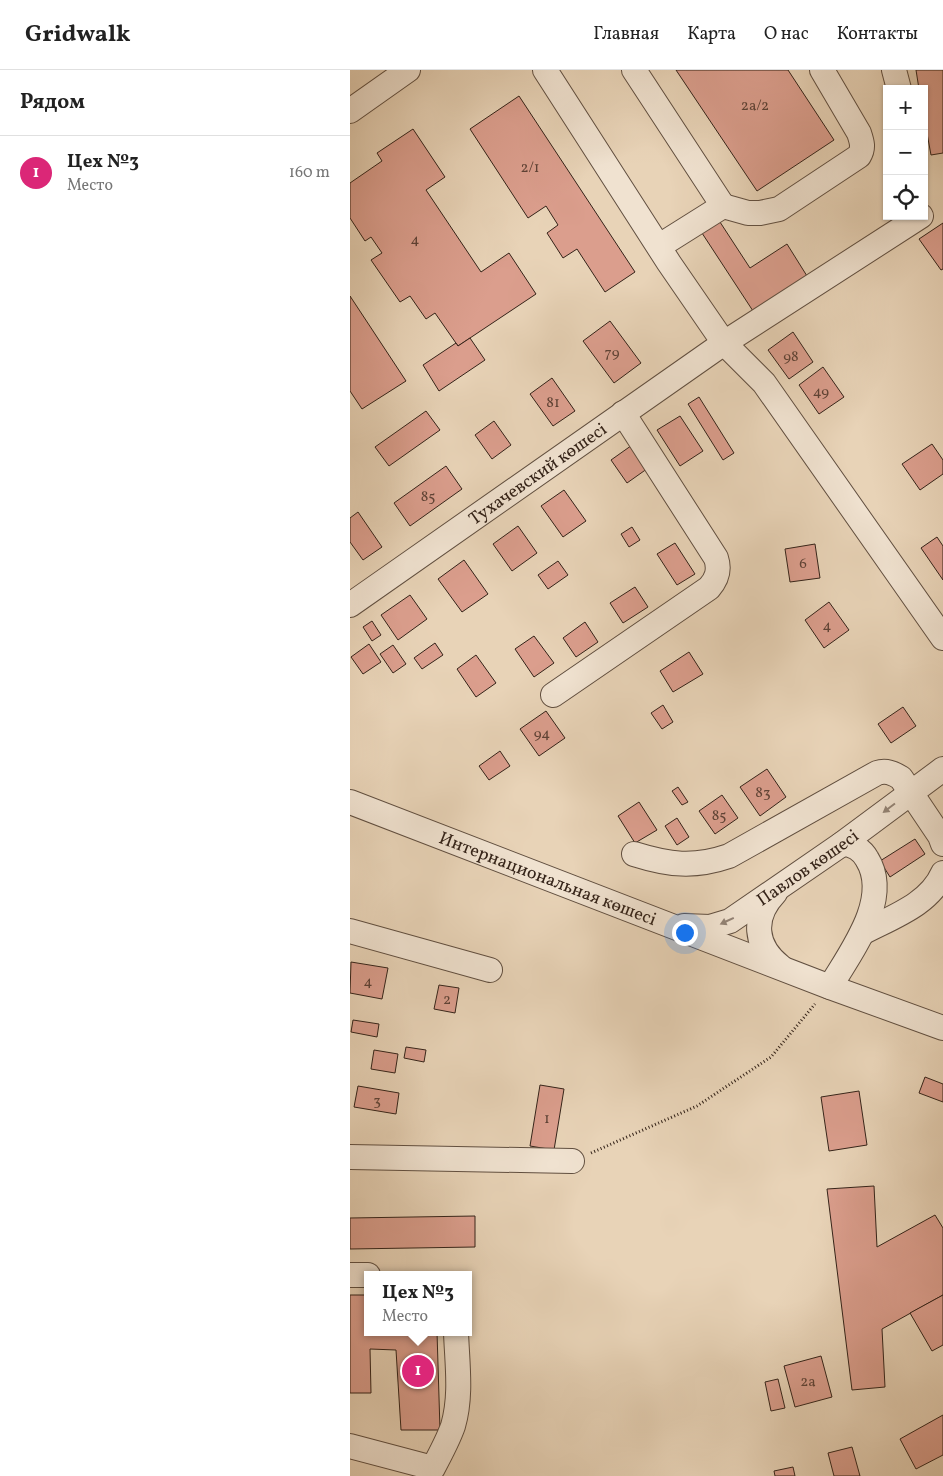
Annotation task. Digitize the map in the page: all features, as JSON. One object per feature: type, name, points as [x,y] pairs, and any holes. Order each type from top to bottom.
[{"type":"street","points":[[350,111],[380,79],[408,70]]},
{"type":"street","points":[[546,70],[724,343]]},
{"type":"street","points":[[546,70],[669,263],[724,343],[764,383],[943,638]]},
{"type":"street","points":[[634,70],[723,206],[748,213],[760,213],[778,208],[859,156],[862,150],[862,141],[859,133],[822,70]]},
{"type":"street","points":[[894,70],[898,85]]},
{"type":"street","points":[[661,245],[723,206]]},
{"type":"street","name":"Тухачевский көшесі","points":[[350,605],[724,343],[915,220]]},
{"type":"street","points":[[554,695],[709,588],[717,574],[718,565],[716,558],[623,414]]},
{"type":"street","name":"Павлов көшесі","points":[[659,921],[693,927],[718,925],[740,914],[842,844],[943,769]]},
{"type":"street","points":[[634,854],[653,860],[682,864],[707,863],[729,856],[881,772],[891,772],[901,778],[940,836],[943,844]]},
{"type":"street","name":"Интернациональная көшесі","points":[[350,802],[830,987],[943,1028]]},
{"type":"street","points":[[830,987],[862,933],[871,911],[874,891],[873,872],[870,863],[861,851],[852,845],[842,844]]},
{"type":"street","points":[[862,933],[922,901],[936,885],[943,873]]},
{"type":"street","points":[[782,968],[771,958],[762,944],[759,926],[764,907],[784,884]]},
{"type":"street","points":[[350,931],[490,970]]},
{"type":"street","points":[[350,1158],[572,1161]]},
{"type":"street","points":[[350,1275],[364,1275]]},
{"type":"street","points":[[350,1446],[432,1472],[452,1427],[457,1409],[456,1336]]},
{"type":"path","points":[[572,1161],[697,1106],[771,1057],[830,987]]},
{"type":"building","points":[[676,70],[788,70],[834,140],[757,191]]},
{"type":"building","points":[[916,70],[943,70],[943,153],[931,155],[928,139],[928,85],[918,85]]},
{"type":"building","points":[[519,96],[635,272],[605,292],[577,249],[563,258],[547,233],[558,225],[546,206],[528,218],[470,129]]},
{"type":"building","points":[[413,129],[445,177],[426,190],[481,272],[509,253],[536,294],[458,346],[435,313],[426,319],[410,296],[400,302],[371,260],[382,253],[371,237],[365,241],[350,218],[350,183],[382,161],[377,153]]},
{"type":"building","points":[[718,219],[750,268],[787,244],[807,276],[753,311],[700,230]]},
{"type":"building","points":[[943,223],[943,269],[941,270],[919,239]]},
{"type":"building","points":[[350,296],[406,381],[362,409],[350,391]]},
{"type":"building","points":[[610,321],[641,363],[614,383],[583,341]]},
{"type":"building","points":[[793,332],[813,362],[789,379],[768,350]]},
{"type":"building","points":[[470,338],[485,360],[439,391],[423,365],[456,343],[458,346]]},
{"type":"building","points":[[823,367],[844,397],[819,414],[799,385]]},
{"type":"building","points":[[552,378],[575,411],[553,426],[530,394]]},
{"type":"building","points":[[699,397],[734,453],[723,460],[688,404]]},
{"type":"building","points":[[426,411],[440,430],[389,466],[375,447]]},
{"type":"building","points":[[680,416],[703,451],[680,466],[657,430]]},
{"type":"building","points":[[494,421],[511,445],[492,459],[475,435]]},
{"type":"building","points":[[635,443],[651,466],[627,483],[611,460]]},
{"type":"building","points":[[932,444],[943,460],[943,474],[920,490],[902,464]]},
{"type":"building","points":[[446,466],[462,489],[410,526],[394,503]]},
{"type":"building","points":[[564,490],[586,521],[563,537],[541,506]]},
{"type":"building","points":[[358,512],[382,547],[363,560],[350,542],[350,518]]},
{"type":"building","points":[[518,526],[537,553],[512,571],[493,544]]},
{"type":"building","points":[[632,527],[640,540],[629,547],[621,534]]},
{"type":"building","points":[[937,537],[943,546],[943,580],[921,548]]},
{"type":"building","points":[[675,543],[695,574],[677,585],[657,554]]},
{"type":"building","points":[[815,544],[820,578],[790,582],[785,549]]},
{"type":"building","points":[[464,560],[488,594],[462,612],[438,579]]},
{"type":"building","points":[[558,561],[568,575],[548,589],[538,575]]},
{"type":"building","points":[[635,587],[648,607],[623,623],[610,603]]},
{"type":"building","points":[[410,595],[427,619],[398,640],[381,615]]},
{"type":"building","points":[[829,602],[849,630],[824,648],[805,620]]},
{"type":"building","points":[[372,621],[381,635],[372,641],[363,627]]},
{"type":"building","points":[[585,622],[598,642],[576,657],[563,638]]},
{"type":"building","points":[[534,636],[554,663],[534,677],[515,649]]},
{"type":"building","points":[[435,643],[443,655],[422,669],[414,658]]},
{"type":"building","points":[[369,644],[381,662],[363,674],[351,657]]},
{"type":"building","points":[[393,645],[406,664],[393,673],[380,654]]},
{"type":"building","points":[[689,652],[703,674],[673,692],[660,671]]},
{"type":"building","points":[[476,655],[496,683],[476,697],[457,669]]},
{"type":"building","points":[[663,705],[673,722],[662,729],[651,713]]},
{"type":"building","points":[[903,707],[916,726],[891,743],[878,724]]},
{"type":"building","points":[[546,711],[565,738],[539,756],[520,729]]},
{"type":"building","points":[[500,751],[510,766],[489,780],[479,766]]},
{"type":"building","points":[[767,769],[786,797],[760,816],[740,787]]},
{"type":"building","points":[[678,787],[688,802],[682,805],[672,791]]},
{"type":"building","points":[[722,795],[738,818],[715,834],[699,811]]},
{"type":"building","points":[[639,802],[657,830],[635,843],[618,816]]},
{"type":"building","points":[[677,818],[689,837],[677,845],[665,826]]},
{"type":"building","points":[[915,839],[925,854],[890,877],[880,861]]},
{"type":"building","points":[[351,962],[388,968],[382,999],[350,993]]},
{"type":"building","points":[[439,985],[459,988],[455,1013],[434,1009]]},
{"type":"building","points":[[353,1020],[379,1024],[377,1037],[351,1032]]},
{"type":"building","points":[[406,1047],[426,1050],[424,1062],[404,1058]]},
{"type":"building","points":[[374,1050],[398,1054],[395,1073],[371,1069]]},
{"type":"building","points":[[925,1077],[943,1084],[943,1102],[919,1093]]},
{"type":"building","points":[[540,1085],[564,1089],[554,1150],[530,1146]]},
{"type":"building","points":[[358,1086],[399,1093],[396,1114],[354,1107]]},
{"type":"building","points":[[859,1091],[867,1145],[829,1151],[821,1097]]},
{"type":"building","points":[[874,1186],[877,1247],[935,1215],[943,1228],[943,1295],[882,1329],[885,1387],[852,1390],[827,1189]]},
{"type":"building","points":[[475,1216],[475,1247],[350,1249],[350,1218]]},
{"type":"building","points":[[350,1295],[364,1295],[364,1336],[437,1336],[440,1430],[401,1430],[396,1350],[370,1349],[371,1393],[350,1393]]},
{"type":"building","points":[[943,1295],[943,1345],[932,1351],[910,1313]]},
{"type":"building","points":[[821,1356],[832,1397],[795,1407],[784,1366]]},
{"type":"building","points":[[778,1379],[785,1408],[771,1411],[765,1382]]},
{"type":"building","points":[[943,1415],[943,1455],[916,1469],[900,1439]]},
{"type":"building","points":[[852,1447],[860,1476],[834,1476],[828,1453]]},
{"type":"building","points":[[793,1467],[795,1476],[775,1476],[774,1471]]},
{"type":"place","name":"Цех №3","points":[[418,1371]]}]
